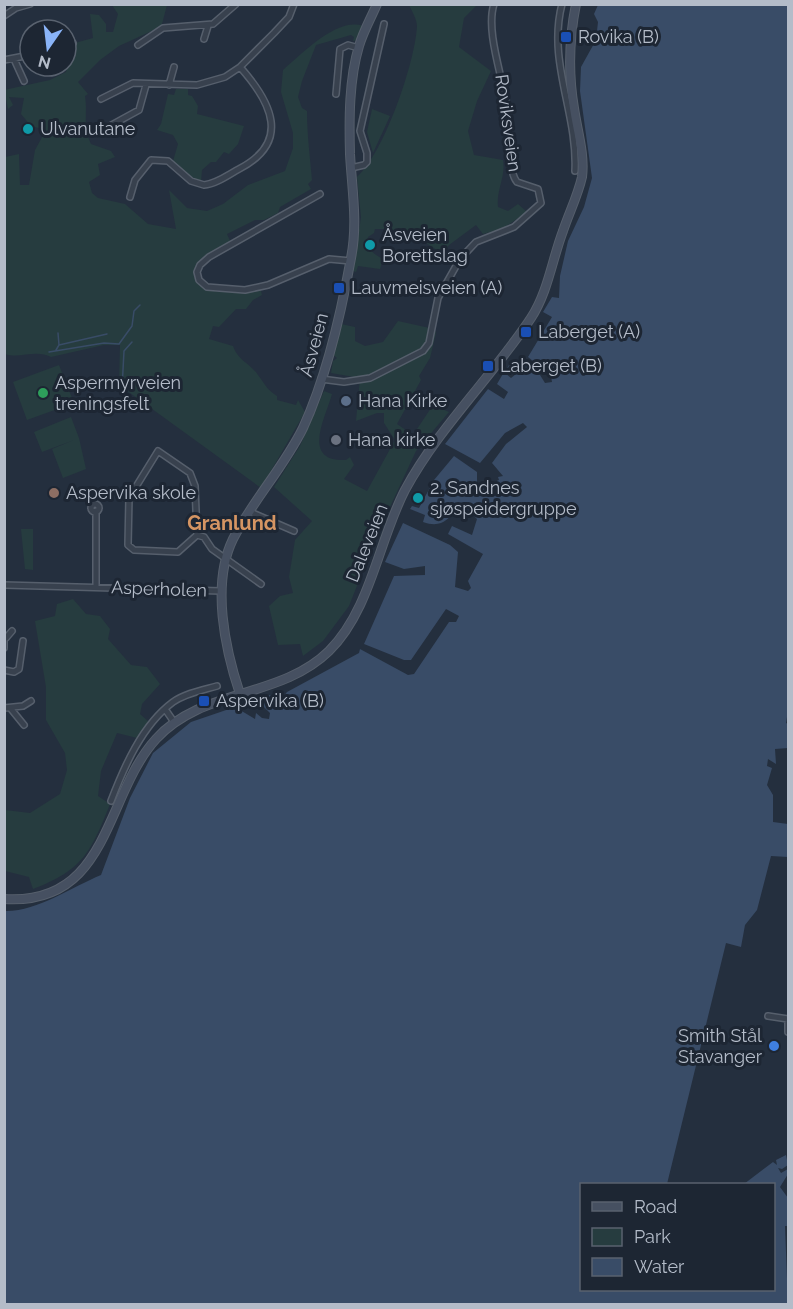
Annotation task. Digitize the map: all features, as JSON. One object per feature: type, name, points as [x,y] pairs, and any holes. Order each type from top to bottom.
[{"type":"main road","name":"Åsveien","points":[[240,694],[221,591],[226,557],[250,512],[298,437],[321,379],[351,261],[355,215],[351,168],[353,85],[359,48],[377,4]]},
{"type":"main road","name":"Daleveien","points":[[4,899],[20,900],[48,893],[63,886],[85,867],[100,847],[148,748],[174,722],[197,709],[300,672],[327,653],[345,632],[359,605],[393,518],[415,472],[538,306],[582,171],[570,55],[576,4]]},
{"type":"street","points":[[4,16],[16,8],[30,4]]},
{"type":"street","points":[[138,45],[163,28],[208,26],[223,18],[236,4]]},
{"type":"street","points":[[101,99],[130,83],[206,84],[225,78],[240,67],[286,21],[294,4]]},
{"type":"street","name":"Roviksveien","points":[[321,379],[344,382],[370,378],[423,351],[429,343],[438,298],[465,253],[483,237],[514,227],[541,203],[538,189],[517,182],[512,173],[508,111],[493,31],[494,4]]},
{"type":"street","points":[[562,4],[557,55],[574,139],[575,171]]},
{"type":"street","points":[[351,168],[367,162],[368,153],[360,131],[384,24]]},
{"type":"street","points":[[204,39],[208,26]]},
{"type":"street","points":[[336,94],[340,49],[348,45],[359,48]]},
{"type":"street","points":[[557,55],[570,55]]},
{"type":"street","points":[[4,60],[18,58]]},
{"type":"street","points":[[14,59],[24,81]]},
{"type":"street","points":[[169,85],[174,67]]},
{"type":"street","points":[[130,197],[135,180],[150,160],[168,161],[191,181],[204,185],[252,162],[263,154],[271,133],[266,102],[261,92],[240,67]]},
{"type":"street","points":[[98,133],[139,110],[146,85]]},
{"type":"street","points":[[320,194],[204,261],[197,272],[199,280],[202,285],[213,288],[257,289],[329,259],[351,261]]},
{"type":"street","name":"Asperholen","points":[[158,451],[190,473],[195,486],[197,536],[178,552],[129,547],[129,498],[158,451]]},
{"type":"street","name":"Asperholen","points":[[96,511],[96,587]]},
{"type":"street","points":[[250,512],[294,531]]},
{"type":"street","points":[[197,536],[204,537],[212,549],[261,584]]},
{"type":"street","name":"Asperholen","points":[[4,585],[221,591]]},
{"type":"street","points":[[4,648],[5,638],[12,631]]},
{"type":"street","points":[[4,670],[14,672],[19,669],[23,641]]},
{"type":"street","points":[[111,801],[137,746],[165,709],[194,692],[217,686]]},
{"type":"street","points":[[24,725],[8,709],[31,701]]},
{"type":"street","points":[[165,709],[174,722]]},
{"type":"street","points":[[768,1016],[788,1019],[789,1032]]},
{"type":"green space","points":[[112,5],[167,5],[162,24],[119,46],[100,60],[78,82],[88,94],[85,96],[86,125],[91,144],[111,151],[115,157],[98,164],[100,175],[89,182],[92,193],[98,198],[125,204],[148,224],[176,229],[169,190],[187,208],[207,211],[223,204],[248,185],[285,171],[293,148],[293,133],[281,92],[283,70],[331,32],[342,27],[363,26],[357,40],[353,41],[354,37],[351,35],[316,45],[302,81],[298,97],[302,108],[307,111],[312,180],[308,184],[311,189],[280,207],[278,213],[264,220],[255,220],[227,234],[230,241],[198,262],[194,276],[198,284],[207,290],[261,291],[262,295],[253,300],[246,309],[236,309],[219,327],[213,326],[209,339],[233,346],[238,355],[277,396],[277,400],[296,405],[298,400],[305,412],[261,488],[119,385],[120,345],[104,345],[51,357],[40,354],[5,354],[5,157],[19,154],[20,185],[29,185],[35,150],[46,130],[31,126],[21,114],[24,98],[9,97],[13,105],[8,109],[4,90],[54,78],[78,78],[78,42],[93,38],[90,14],[99,15],[106,24],[106,32],[113,32],[118,14]]},
{"type":"green space","points":[[409,5],[477,5],[464,18],[459,47],[491,71],[477,101],[468,131],[474,155],[503,160],[498,207],[508,211],[518,204],[527,212],[502,229],[483,234],[476,225],[449,245],[443,254],[403,232],[375,229],[374,233],[368,237],[368,241],[371,251],[383,259],[380,269],[358,266],[356,272],[353,271],[361,217],[357,177],[367,165],[387,128],[411,62],[417,26]]},
{"type":"green space","points":[[176,89],[188,89],[188,95],[192,96],[198,106],[197,114],[244,126],[238,144],[229,154],[224,152],[216,162],[211,162],[202,170],[201,182],[189,176],[173,161],[178,144],[173,135],[157,130],[161,124],[168,94],[174,95]]},
{"type":"green space","points":[[372,109],[390,116],[373,153],[367,132]]},
{"type":"green space","points":[[398,321],[434,329],[436,333],[430,358],[419,376],[421,380],[397,424],[413,435],[433,405],[449,412],[416,451],[377,535],[349,606],[323,641],[303,656],[300,644],[278,645],[269,606],[280,596],[293,593],[289,577],[295,540],[312,521],[274,487],[300,446],[324,391],[332,394],[322,426],[320,446],[324,454],[332,459],[346,460],[350,457],[354,465],[344,479],[367,491],[395,440],[384,423],[384,413],[377,413],[356,421],[360,378],[331,373],[333,361],[337,358],[332,354],[341,324],[355,327],[355,341],[365,346],[383,342]]},
{"type":"green space","name":"Aspermyrveien treningsfelt","points":[[59,365],[74,403],[27,420],[13,382]]},
{"type":"green space","points":[[71,417],[79,438],[86,469],[63,478],[52,449],[74,440],[42,452],[34,432]]},
{"type":"green space","points":[[21,529],[33,529],[33,570],[25,569]]},
{"type":"green space","points":[[73,599],[86,614],[100,616],[110,629],[108,639],[131,665],[147,667],[160,684],[142,704],[140,714],[149,722],[137,738],[117,733],[101,771],[98,796],[110,804],[90,847],[74,866],[50,882],[33,889],[29,877],[5,871],[5,810],[30,813],[60,794],[67,770],[65,753],[46,720],[46,687],[35,621],[55,616],[57,604]]},
{"type":"water","points":[[598,5],[788,5],[788,711],[786,723],[788,724],[788,748],[775,749],[776,764],[768,759],[767,766],[772,768],[767,785],[773,795],[773,822],[788,824],[788,857],[771,856],[757,910],[745,925],[741,947],[726,943],[667,1183],[580,1183],[580,1291],[775,1291],[775,1183],[745,1183],[773,1162],[777,1165],[776,1160],[786,1155],[788,1165],[782,1169],[778,1168],[781,1173],[788,1169],[788,1174],[780,1187],[788,1198],[788,1226],[785,1226],[788,1304],[5,1304],[5,911],[41,903],[101,875],[130,798],[153,753],[191,722],[235,707],[255,719],[256,713],[262,718],[269,719],[270,713],[255,698],[275,694],[283,697],[287,692],[359,653],[360,649],[408,675],[414,674],[449,622],[456,622],[459,616],[446,609],[411,660],[404,660],[364,644],[394,576],[425,575],[425,566],[404,569],[385,562],[403,523],[450,545],[458,552],[455,587],[468,591],[471,588],[468,581],[483,554],[448,534],[452,526],[472,535],[477,519],[461,504],[445,521],[436,524],[423,522],[425,515],[410,509],[412,506],[419,508],[434,480],[454,456],[477,472],[477,489],[503,476],[492,463],[506,444],[527,427],[523,423],[505,433],[480,463],[445,444],[488,389],[504,399],[508,392],[497,384],[504,372],[511,378],[516,374],[515,372],[512,375],[506,370],[511,362],[520,366],[525,364],[540,375],[545,383],[552,382],[550,370],[539,366],[528,357],[552,317],[543,312],[552,297],[559,298],[560,276],[568,241],[584,207],[592,178],[580,91],[581,67],[596,40],[598,22],[594,14]]},
{"type":"waterway","points":[[49,352],[104,343],[119,344],[132,326],[134,311],[140,305]]},
{"type":"waterway","points":[[56,350],[59,345],[58,333]]},
{"type":"waterway","points":[[59,345],[107,334]]},
{"type":"waterway","points":[[122,389],[124,351],[132,342]]},
{"type":"place","name":"Rovika (B)","points":[[566,37]]},
{"type":"place","name":"Ulvanutane","points":[[28,129]]},
{"type":"place","name":"Åsveien Borettslag","points":[[370,245]]},
{"type":"place","name":"Lauvmeisveien (A)","points":[[339,288]]},
{"type":"place","name":"Laberget (A)","points":[[526,332]]},
{"type":"place","name":"Laberget (B)","points":[[488,366]]},
{"type":"place","name":"Aspermyrveien treningsfelt","points":[[43,393]]},
{"type":"place","name":"Hana Kirke","points":[[346,401]]},
{"type":"place","name":"Hana kirke","points":[[336,440]]},
{"type":"place","name":"Aspervika skole","points":[[54,493]]},
{"type":"place","name":"2. Sandnes sjøspeidergruppe","points":[[418,498]]},
{"type":"place","name":"Aspervika (B)","points":[[204,701]]},
{"type":"place","name":"Smith Stål Stavanger","points":[[774,1046]]},
{"type":"district","name":"Granlund","points":[[232,523]]}]
